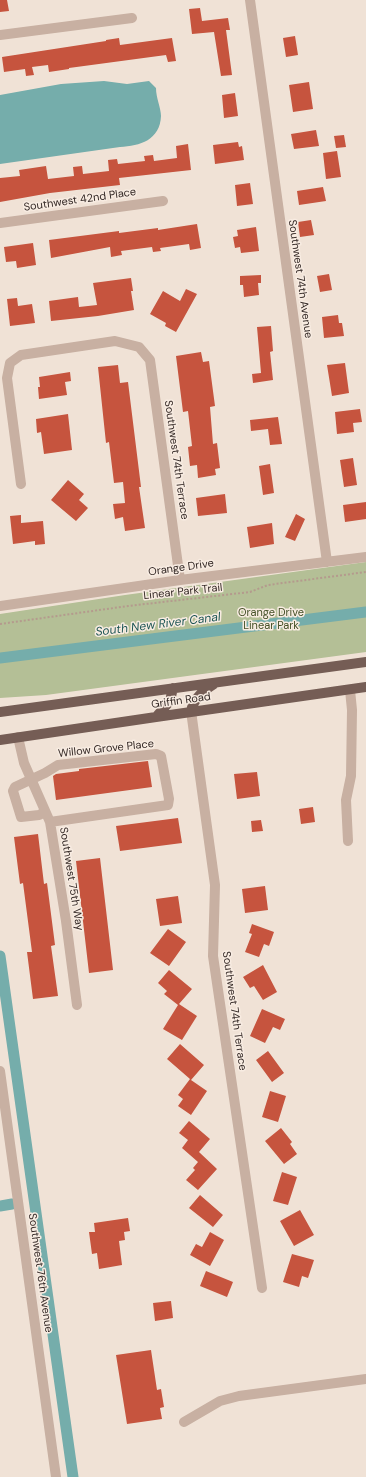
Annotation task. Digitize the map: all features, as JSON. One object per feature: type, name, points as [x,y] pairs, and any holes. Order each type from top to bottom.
[{"type":"main road","name":"Griffin Road","points":[[0,712],[366,662]]},
{"type":"main road","points":[[191,712],[197,698],[204,691],[218,682]]},
{"type":"main road","points":[[156,717],[170,701],[173,688]]},
{"type":"main road","name":"Griffin Road","points":[[0,740],[366,688]]},
{"type":"street","name":"Southwest 74th Avenue","points":[[250,0],[327,562]]},
{"type":"street","points":[[0,35],[132,18]]},
{"type":"street","name":"Southwest 42nd Place","points":[[0,223],[163,201]]},
{"type":"street","name":"Southwest 74th Terrace","points":[[22,484],[7,378],[10,364],[21,355],[114,341],[139,347],[150,360],[180,580]]},
{"type":"street","name":"Orange Drive","points":[[0,606],[180,580],[366,557]]},
{"type":"street","points":[[348,841],[346,800],[351,776],[352,710],[350,690]]},
{"type":"street","name":"Southwest 74th Terrace","points":[[191,712],[215,885],[213,956],[262,1288]]},
{"type":"street","name":"Southwest 75th Way","points":[[18,737],[24,763],[50,822],[77,1005]]},
{"type":"street","name":"Willow Grove Place","points":[[45,812],[25,818],[21,817],[13,791],[14,787],[32,780],[58,765],[156,754],[161,756],[169,799],[168,805],[50,822]]},
{"type":"street","name":"Southwest 76th Avenue","points":[[0,1072],[56,1477]]},
{"type":"street","points":[[184,1422],[220,1401],[239,1396],[366,1379]]},
{"type":"path","name":"Linear Park Trail","points":[[0,624],[128,606],[250,592],[268,585],[366,572]]},
{"type":"green space","name":"Orange Drive Linear Park","points":[[366,562],[366,652],[46,695],[0,698],[0,614],[125,595]]},
{"type":"water","points":[[104,81],[127,84],[149,81],[156,88],[161,116],[160,124],[153,136],[148,140],[135,145],[0,164],[0,95],[61,84]]},
{"type":"building","points":[[0,0],[7,0],[9,11],[0,12]]},
{"type":"building","points":[[200,8],[202,21],[228,18],[230,30],[226,30],[232,75],[221,76],[214,32],[192,34],[189,9]]},
{"type":"building","points":[[295,36],[298,55],[286,57],[283,38]]},
{"type":"building","points":[[119,38],[120,45],[172,38],[176,61],[168,62],[166,55],[49,72],[48,65],[32,67],[34,75],[26,76],[25,69],[4,72],[2,57]]},
{"type":"building","points":[[309,82],[313,109],[293,112],[289,85]]},
{"type":"building","points":[[235,93],[238,116],[224,118],[222,95]]},
{"type":"building","points":[[316,130],[319,146],[294,149],[291,134]]},
{"type":"building","points":[[344,135],[346,147],[336,148],[334,136]]},
{"type":"building","points":[[238,142],[239,147],[242,146],[244,160],[215,164],[213,145]]},
{"type":"building","points":[[188,144],[191,170],[119,178],[120,185],[50,193],[0,202],[0,178],[20,176],[19,170],[46,166],[48,179],[74,176],[73,167],[82,166],[83,174],[109,171],[108,160],[117,159],[118,164],[145,161],[144,156],[153,155],[154,161],[177,158],[176,146]]},
{"type":"building","points":[[337,151],[341,177],[326,179],[323,153]]},
{"type":"building","points":[[250,183],[253,204],[237,206],[235,185]]},
{"type":"building","points":[[323,187],[326,201],[299,205],[297,191]]},
{"type":"building","points":[[311,220],[314,235],[300,237],[298,222]]},
{"type":"building","points":[[197,224],[201,248],[190,250],[189,244],[160,248],[161,251],[153,252],[152,247],[121,251],[122,255],[111,257],[110,247],[51,258],[49,240],[119,231],[119,233],[158,228],[158,230]]},
{"type":"building","points":[[256,227],[259,251],[241,253],[240,247],[235,248],[233,237],[238,236],[237,230]]},
{"type":"building","points":[[33,243],[36,265],[17,268],[16,261],[6,262],[4,247]]},
{"type":"building","points":[[329,274],[332,290],[320,292],[317,276]]},
{"type":"building","points":[[261,275],[261,283],[258,283],[259,295],[244,297],[243,285],[240,285],[240,276]]},
{"type":"building","points":[[131,278],[133,291],[131,291],[134,310],[98,316],[51,321],[49,301],[78,297],[79,307],[97,305],[93,283]]},
{"type":"building","points":[[186,289],[197,294],[176,332],[165,326],[166,323],[150,314],[163,291],[180,301]]},
{"type":"building","points":[[17,298],[18,306],[32,304],[35,323],[10,326],[7,299]]},
{"type":"building","points":[[338,315],[339,323],[342,323],[344,336],[324,338],[322,317]]},
{"type":"building","points":[[271,326],[273,351],[270,352],[273,380],[253,383],[252,374],[261,373],[257,327]]},
{"type":"building","points":[[201,352],[203,362],[209,361],[215,406],[210,407],[213,444],[217,443],[220,468],[215,469],[216,475],[198,478],[197,465],[190,466],[188,447],[192,446],[188,411],[183,412],[176,356]]},
{"type":"building","points":[[345,363],[349,393],[332,396],[327,365]]},
{"type":"building","points":[[118,365],[120,383],[128,382],[141,487],[139,487],[145,528],[125,531],[123,517],[115,519],[113,504],[125,503],[123,482],[114,483],[109,442],[106,443],[98,367]]},
{"type":"building","points":[[70,372],[71,381],[65,382],[67,395],[39,399],[39,377]]},
{"type":"building","points":[[360,409],[362,422],[353,423],[354,432],[337,434],[335,412]]},
{"type":"building","points":[[68,414],[72,450],[44,454],[41,432],[37,433],[36,419]]},
{"type":"building","points":[[278,417],[282,444],[270,445],[268,429],[251,431],[250,420]]},
{"type":"building","points":[[353,458],[357,485],[344,487],[340,460]]},
{"type":"building","points":[[270,464],[274,493],[263,495],[259,466]]},
{"type":"building","points":[[68,480],[84,494],[79,500],[88,508],[76,521],[51,500]]},
{"type":"building","points":[[225,494],[227,513],[198,516],[196,498]]},
{"type":"building","points":[[366,502],[366,519],[345,522],[343,505]]},
{"type":"building","points":[[296,514],[305,519],[295,541],[285,537]]},
{"type":"building","points":[[21,515],[21,523],[43,521],[45,544],[35,545],[35,541],[13,544],[10,516]]},
{"type":"building","points":[[272,523],[274,544],[250,548],[247,527]]},
{"type":"building","points":[[148,761],[152,787],[56,800],[53,776],[56,774],[79,771],[79,769]]},
{"type":"building","points":[[257,772],[260,796],[237,799],[234,774]]},
{"type":"building","points":[[313,807],[315,822],[301,824],[299,809]]},
{"type":"building","points":[[178,818],[182,843],[120,851],[116,826]]},
{"type":"building","points":[[261,820],[263,831],[252,832],[251,821]]},
{"type":"building","points":[[38,834],[44,884],[47,883],[55,945],[51,946],[58,996],[33,999],[27,952],[32,952],[23,883],[20,884],[14,837]]},
{"type":"building","points":[[100,858],[113,970],[89,973],[76,861]]},
{"type":"building","points":[[265,886],[268,910],[245,913],[242,889]]},
{"type":"building","points":[[178,896],[182,923],[160,926],[156,899]]},
{"type":"building","points":[[252,924],[274,932],[269,946],[264,944],[259,957],[245,952],[252,934],[249,933]]},
{"type":"building","points":[[168,929],[186,942],[169,966],[150,953]]},
{"type":"building","points":[[263,965],[277,992],[263,1000],[254,986],[250,988],[243,977]]},
{"type":"building","points":[[169,970],[192,989],[179,1004],[197,1016],[182,1040],[163,1029],[178,1005],[164,994],[167,991],[158,983]]},
{"type":"building","points":[[262,1009],[285,1019],[280,1030],[273,1027],[265,1043],[250,1036]]},
{"type":"building","points":[[180,1044],[204,1065],[191,1080],[207,1091],[191,1115],[178,1106],[183,1099],[178,1095],[190,1079],[167,1059]]},
{"type":"building","points":[[268,1051],[284,1073],[272,1082],[256,1060]]},
{"type":"building","points":[[270,1091],[286,1096],[278,1122],[262,1117]]},
{"type":"building","points":[[189,1121],[210,1139],[199,1152],[217,1169],[198,1190],[186,1180],[195,1170],[193,1168],[198,1162],[182,1148],[188,1140],[179,1133]]},
{"type":"building","points":[[281,1128],[292,1142],[290,1144],[297,1154],[284,1164],[265,1141]]},
{"type":"building","points":[[282,1172],[297,1177],[288,1205],[273,1201]]},
{"type":"building","points":[[200,1195],[223,1215],[213,1227],[189,1208]]},
{"type":"building","points":[[300,1210],[314,1235],[294,1246],[280,1221]]},
{"type":"building","points":[[128,1218],[130,1231],[124,1232],[125,1240],[119,1241],[122,1265],[99,1269],[97,1253],[92,1254],[89,1232],[95,1232],[94,1223]]},
{"type":"building","points":[[210,1232],[224,1240],[210,1266],[190,1255],[196,1244],[202,1247]]},
{"type":"building","points":[[292,1254],[314,1260],[308,1278],[302,1276],[299,1287],[283,1282]]},
{"type":"building","points":[[206,1271],[233,1282],[227,1297],[200,1286]]},
{"type":"building","points":[[171,1301],[173,1318],[155,1321],[153,1303]]},
{"type":"building","points":[[151,1350],[157,1390],[161,1389],[164,1407],[160,1408],[162,1419],[127,1424],[116,1355]]},
{"type":"waterway","name":"South New River Canal","points":[[0,658],[366,612]]},
{"type":"waterway","points":[[0,956],[73,1477]]},
{"type":"waterway","points":[[0,1206],[12,1204]]}]
